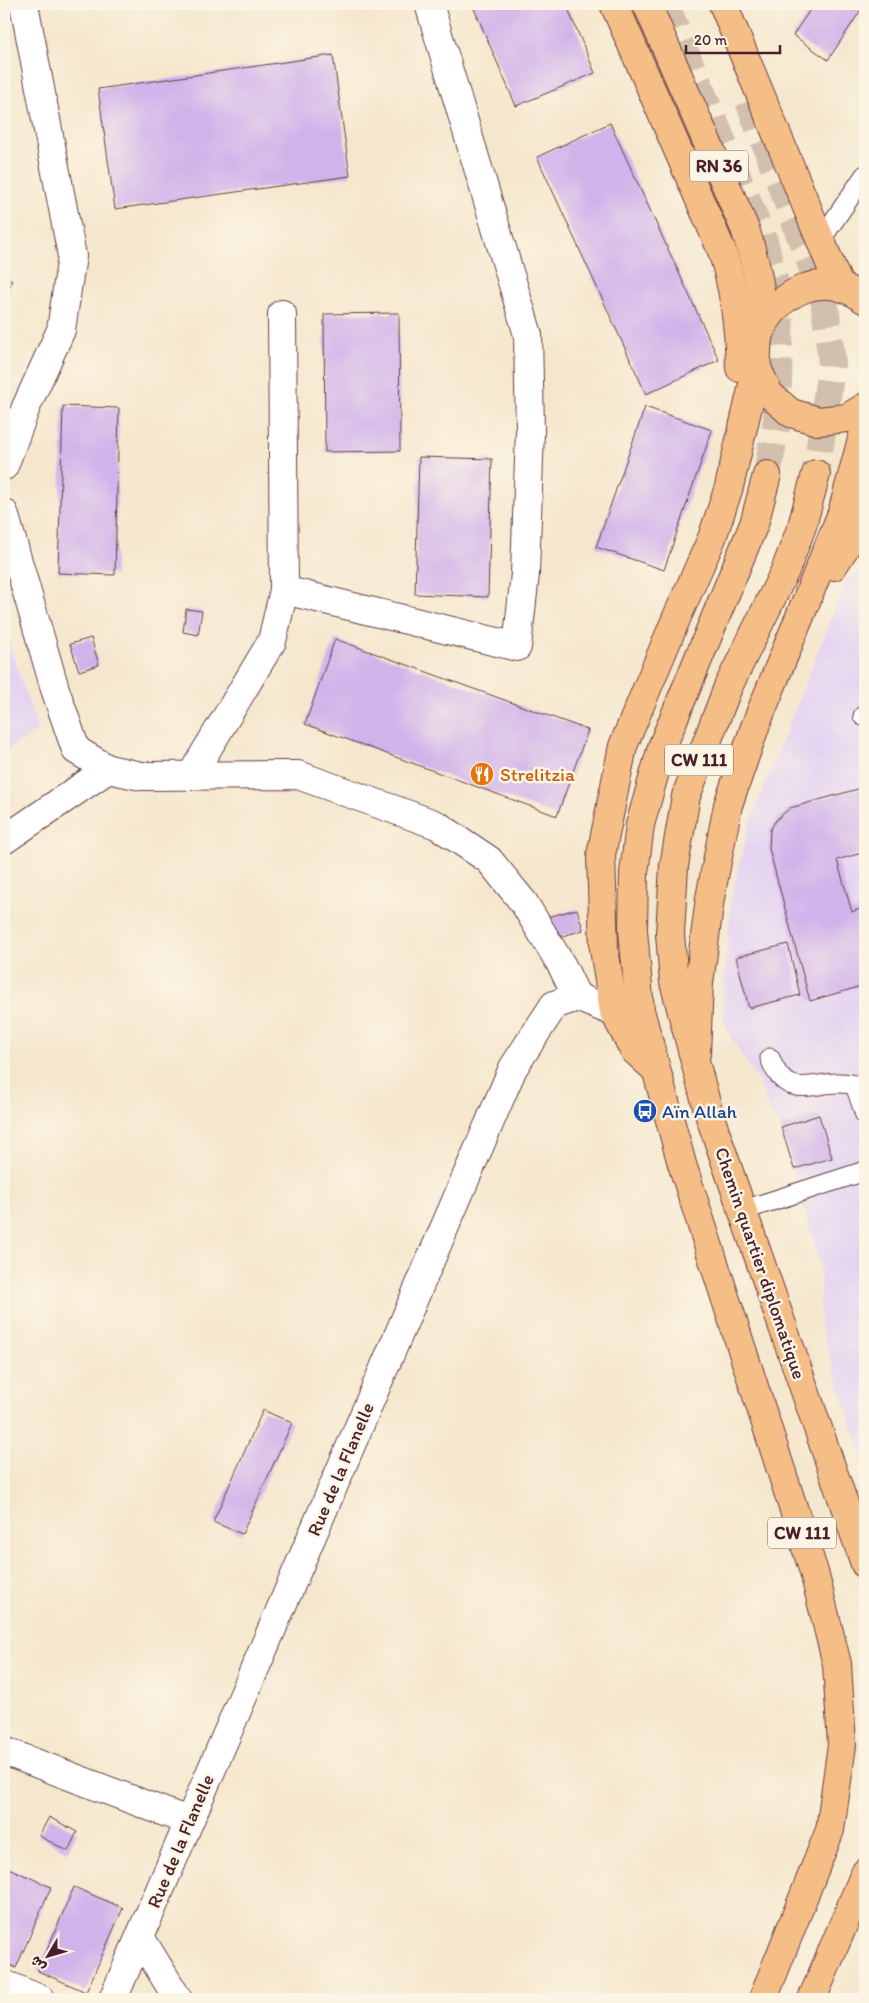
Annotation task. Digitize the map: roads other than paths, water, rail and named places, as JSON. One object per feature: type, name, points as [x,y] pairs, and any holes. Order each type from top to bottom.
[{"type":"main road","points":[[614,4],[695,188],[732,280],[739,334],[741,393],[739,444]]},
{"type":"main road","name":"RN 36","points":[[647,4],[745,229],[755,264],[761,298],[758,337]]},
{"type":"main road","points":[[723,4],[839,285]]},
{"type":"main road","points":[[656,1070],[634,1050],[614,1012],[604,950],[601,855],[623,746],[676,618],[712,538],[729,487],[757,368],[758,337],[766,318],[780,302],[798,291],[818,285],[839,285],[856,292],[865,300]]},
{"type":"main road","points":[[757,368],[769,394],[790,413],[818,421],[847,418],[865,406]]},
{"type":"main road","points":[[695,1063],[699,983],[710,898],[728,805],[756,724],[842,514],[865,428]]},
{"type":"main road","name":"Chemin quartier diplomatique","points":[[816,474],[802,526],[784,571],[728,687],[686,796],[674,866],[670,934],[674,982],[709,1114],[744,1210],[865,1564]]},
{"type":"main road","points":[[656,1070],[640,1010],[635,969],[634,873],[640,825],[662,747],[754,524],[767,475]]},
{"type":"main road","points":[[798,622],[865,517]]},
{"type":"main road","name":"CW 111","points":[[656,1070],[682,1164],[814,1572],[837,1664],[842,1745],[830,1830],[763,1999]]},
{"type":"main road","points":[[812,1999],[865,1873]]},
{"type":"street","points":[[4,466],[26,407],[61,330],[72,256],[24,4]]},
{"type":"street","points":[[284,590],[517,647],[525,574],[528,497],[530,430],[528,335],[429,4]]},
{"type":"street","points":[[191,776],[272,641],[284,590],[282,314]]},
{"type":"street","points":[[4,512],[55,689],[76,750],[108,769],[141,776],[298,775],[437,825],[489,860],[524,903],[562,966],[576,996],[614,1012]]},
{"type":"street","points":[[4,840],[108,769]]},
{"type":"street","name":"Rue de la Flanelle","points":[[113,1999],[513,1068],[554,1005],[576,996]]},
{"type":"street","points":[[4,1751],[188,1821]]},
{"type":"street","points":[[140,1937],[178,1999]]},
{"type":"street","points":[[4,1984],[40,1999]]},
{"type":"lane","points":[[820,241],[865,175]]},
{"type":"lane","points":[[770,1058],[774,1070],[792,1086],[805,1088],[846,1082],[855,1085],[865,1115]]},
{"type":"lane","points":[[744,1210],[865,1171]]},
{"type":"tunnel","points":[[665,4],[764,241],[780,303],[777,420],[767,475]]},
{"type":"tunnel","points":[[749,101],[824,298],[832,362],[816,474]]},
{"type":"place","name":"Strelitzia","points":[[482,774]]},
{"type":"place","name":"Aïn Allah","points":[[645,1111]]}]
